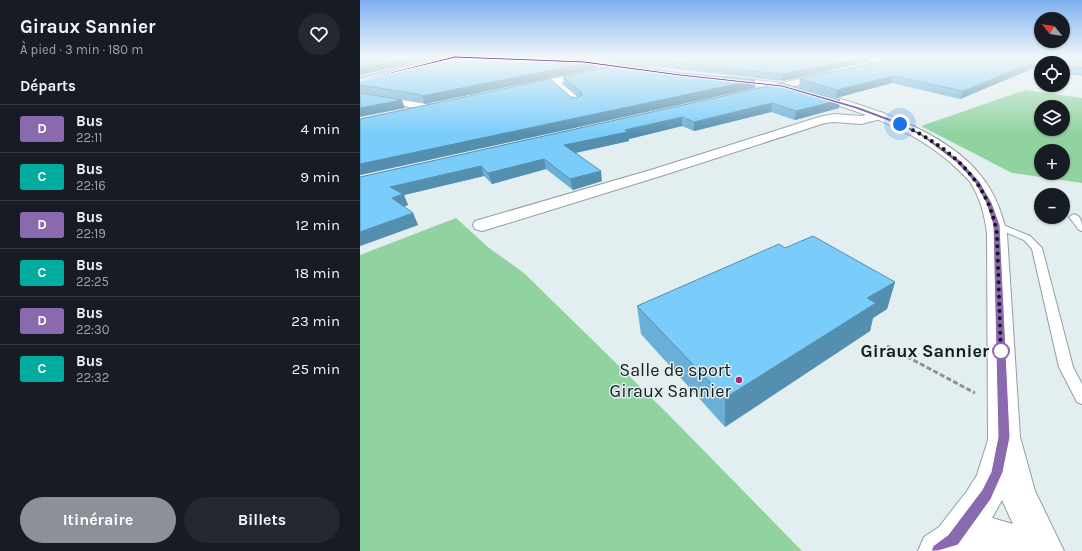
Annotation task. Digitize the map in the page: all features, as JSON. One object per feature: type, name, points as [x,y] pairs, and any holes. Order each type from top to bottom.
[{"type":"street","points":[[536,83],[541,84]]},
{"type":"street","points":[[511,91],[549,83]]},
{"type":"street","points":[[555,83],[577,102]]},
{"type":"street","points":[[752,83],[782,86],[881,116],[918,132],[946,152],[966,169],[975,178],[985,194],[996,225],[1004,437],[1018,495],[1044,551]]},
{"type":"street","points":[[744,94],[796,83]]},
{"type":"street","points":[[360,96],[438,107],[404,114]]},
{"type":"street","points":[[482,225],[659,172],[823,120],[834,118],[861,120],[881,116]]},
{"type":"street","points":[[946,545],[980,504],[993,482],[1004,437]]},
{"type":"street","points":[[946,545],[967,536],[992,537],[1010,542],[1027,551]]},
{"type":"lane","points":[[1074,217],[1082,228]]},
{"type":"lane","points":[[996,225],[1027,238],[1037,248],[1066,366],[1082,398]]},
{"type":"path","points":[[887,346],[956,383]]},
{"type":"green space","points":[[1025,90],[1082,98],[1082,183],[1061,180],[1070,180],[1070,144],[1034,144],[1034,176],[1012,173],[921,126]]},
{"type":"green space","points":[[456,218],[489,248],[524,273],[668,414],[802,551],[360,551],[360,255]]},
{"type":"building","points":[[360,83],[488,83],[422,96],[360,85]]},
{"type":"building","points":[[532,83],[554,83],[571,97],[576,98],[582,95],[581,92],[570,83],[742,83],[360,164],[360,119]]},
{"type":"building","points":[[782,83],[840,100],[796,111],[772,103],[694,122],[682,117],[625,130],[628,132],[564,145],[601,171],[570,179],[544,159],[488,173],[481,166],[390,187],[403,194],[392,198],[413,213],[360,232],[360,177]]},
{"type":"building","points":[[812,83],[866,83],[837,90]]},
{"type":"building","points":[[924,83],[983,83],[963,91]]},
{"type":"building","points":[[360,93],[402,100],[360,108]]},
{"type":"building","name":"Salle de sport Giraux Sannier","points":[[813,236],[895,282],[867,298],[876,303],[725,398],[637,306],[779,244],[785,248]]},
{"type":"bus line","name":"D","points":[[752,83],[782,86],[836,101],[881,116],[912,129],[959,162],[975,178],[985,194],[993,213],[996,225],[998,250],[1004,437],[997,472],[987,494],[953,540],[938,551]]},
{"type":"place","name":"Giraux Sannier","points":[[1001,351]]},
{"type":"place","name":"Salle de sport Giraux Sannier","points":[[739,380]]},
{"type":"route","points":[[900,124],[918,132],[959,162],[978,182],[985,194],[995,219],[997,234],[1001,357],[1001,351]]}]
